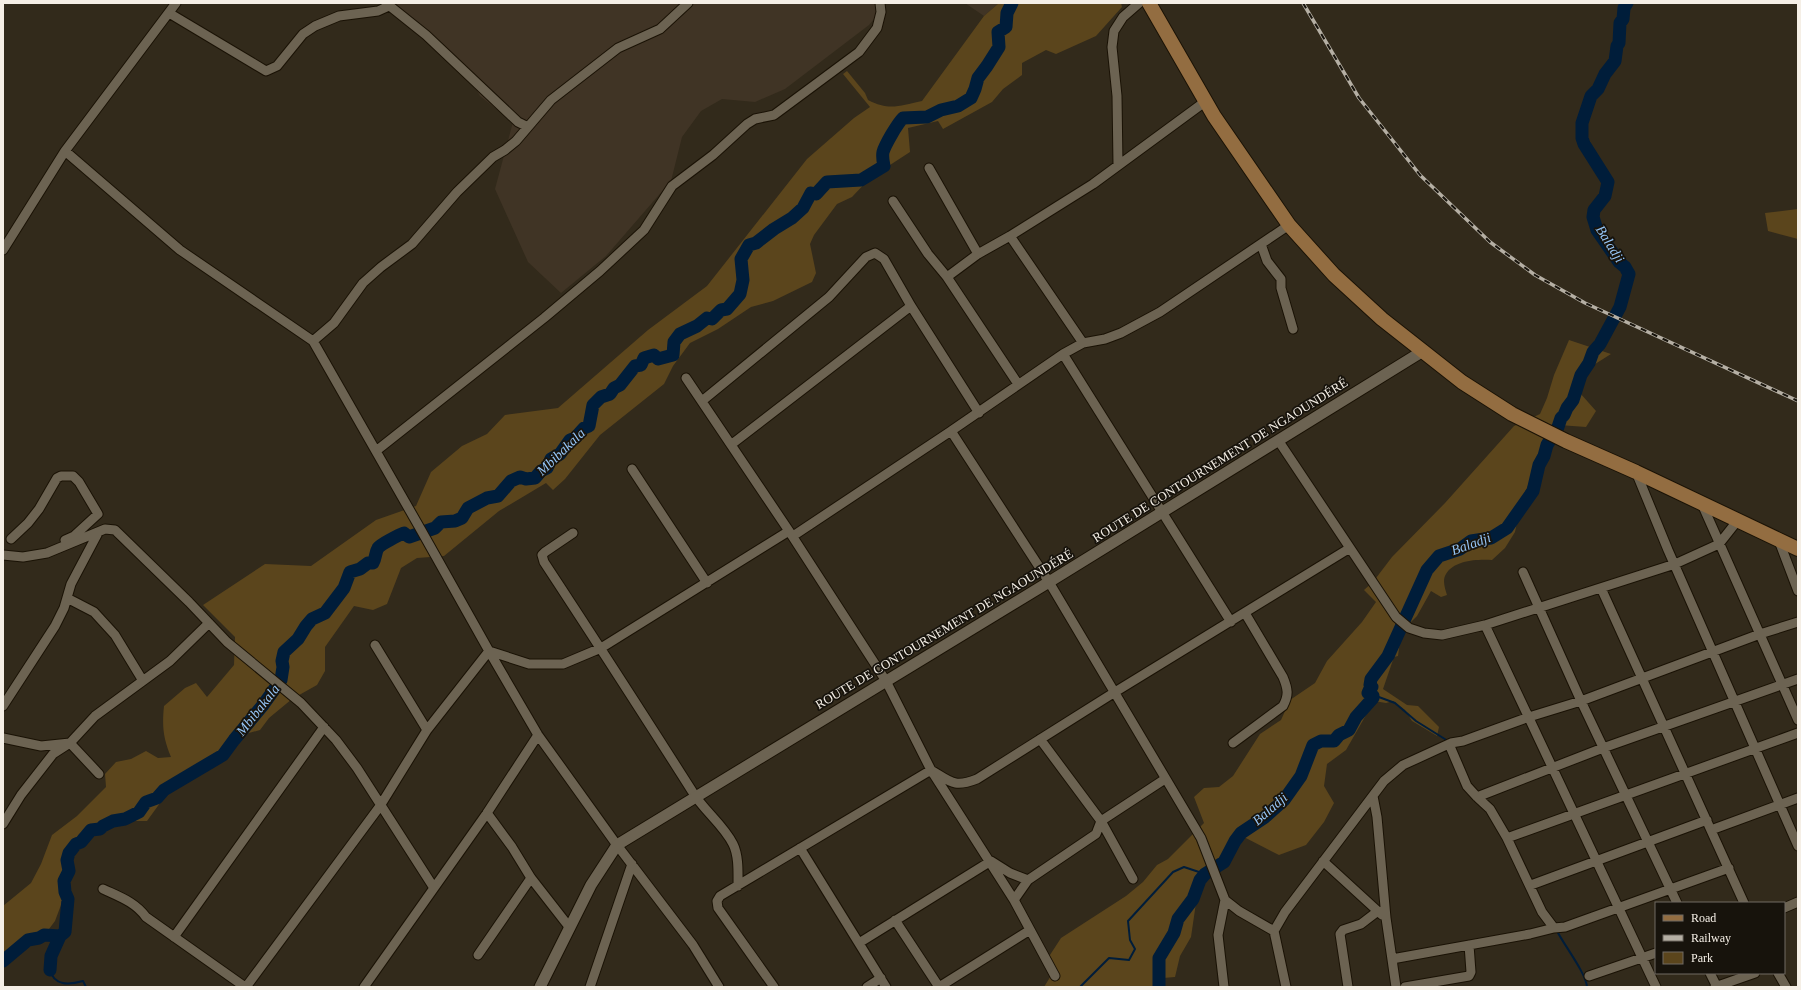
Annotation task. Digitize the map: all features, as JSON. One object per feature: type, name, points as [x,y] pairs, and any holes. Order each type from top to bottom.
[{"type":"main road","points":[[1149,3],[1214,116],[1289,225],[1334,275],[1382,319],[1462,382],[1512,414],[1566,441],[1636,472],[1798,549]]},
{"type":"street","points":[[3,250],[65,151],[176,3]]},
{"type":"street","points":[[313,341],[334,323],[363,283],[381,267],[412,244],[462,187],[493,157],[516,141],[551,100],[618,48],[660,30],[688,3]]},
{"type":"street","points":[[376,451],[544,318],[600,271],[644,230],[672,186],[713,155],[747,124],[755,119],[774,115],[859,52],[877,28],[881,12],[880,3]]},
{"type":"street","points":[[1118,165],[1117,96],[1112,47],[1114,31],[1123,17],[1139,3]]},
{"type":"street","points":[[169,13],[266,70],[277,66],[303,34],[315,26],[338,16],[378,11],[388,5],[426,35],[518,122],[528,127]]},
{"type":"street","points":[[947,277],[978,254],[1010,236],[1093,184],[1206,101]]},
{"type":"street","points":[[65,151],[180,250],[313,341],[489,651],[538,734],[617,845],[689,939],[719,987]]},
{"type":"street","points":[[930,168],[978,254]]},
{"type":"street","points":[[893,201],[928,254],[947,277],[1018,384]]},
{"type":"street","points":[[489,651],[529,664],[548,665],[563,664],[601,648],[707,582],[791,534],[979,413],[1018,384],[1063,354],[1083,343],[1105,339],[1121,333],[1160,312],[1289,225]]},
{"type":"street","points":[[1010,236],[1083,343]]},
{"type":"street","points":[[1261,244],[1267,261],[1281,279],[1281,288],[1293,329]]},
{"type":"street","points":[[702,401],[828,297],[866,257],[875,253],[884,259],[911,306],[979,413]]},
{"type":"street","points":[[732,444],[911,306]]},
{"type":"street","name":"ROUTE DE CONTOURNEMENT DE NGAOUNDÉRÉ","points":[[540,987],[591,885],[617,845],[1049,582],[1423,351]]},
{"type":"street","points":[[1063,354],[1231,622]]},
{"type":"street","points":[[686,378],[732,444],[886,681],[931,770],[1014,900],[1055,976]]},
{"type":"street","points":[[951,431],[1049,582],[1201,838],[1225,900],[1218,935],[1224,987]]},
{"type":"street","points":[[1278,440],[1396,617],[1424,633],[1442,635],[1485,625],[1675,564],[1719,544],[1738,520]]},
{"type":"street","points":[[632,469],[707,582]]},
{"type":"street","points":[[1636,472],[1798,846]]},
{"type":"street","points":[[11,539],[39,510],[57,478],[67,475],[73,476],[79,482],[98,514],[74,536],[65,540],[47,553]]},
{"type":"street","points":[[1702,504],[1798,720]]},
{"type":"street","points":[[3,555],[23,557],[47,553],[105,529],[115,530],[227,642],[301,703],[336,740],[357,768],[434,888]]},
{"type":"street","points":[[3,706],[56,626],[71,584],[98,533]]},
{"type":"street","points":[[573,533],[545,552],[542,555],[544,562],[601,648],[695,797],[725,831],[734,845],[737,859],[738,886]]},
{"type":"street","points":[[1779,541],[1798,591]]},
{"type":"street","points":[[931,770],[951,782],[962,785],[977,779],[1115,692],[1350,548]]},
{"type":"street","points":[[1524,572],[1538,608],[1677,902]]},
{"type":"street","points":[[1601,588],[1744,902]]},
{"type":"street","points":[[67,598],[94,612],[115,635],[143,680]]},
{"type":"street","points":[[1233,743],[1282,706],[1287,698],[1287,688],[1283,677],[1245,613]]},
{"type":"street","points":[[1286,987],[1274,931],[1323,861],[1384,781],[1403,765],[1450,744],[1463,741],[1529,716],[1581,701],[1713,651],[1798,622]]},
{"type":"street","points":[[3,824],[39,770],[52,754],[70,743],[95,716],[170,661],[209,623]]},
{"type":"street","points":[[1485,625],[1656,987]]},
{"type":"street","points":[[375,645],[427,730]]},
{"type":"street","points":[[103,889],[132,902],[146,917],[246,987],[380,806],[427,730],[489,651]]},
{"type":"street","points":[[1477,797],[1603,748],[1798,679]]},
{"type":"street","points":[[174,937],[324,727]]},
{"type":"street","points":[[364,987],[487,813],[538,734]]},
{"type":"street","points":[[1507,838],[1798,734]]},
{"type":"street","points":[[3,738],[41,746],[70,743]]},
{"type":"street","points":[[1040,739],[1101,821],[1133,879]]},
{"type":"street","points":[[70,743],[99,774]]},
{"type":"street","points":[[1450,744],[1468,786],[1490,809],[1531,885],[1542,912],[1554,928]]},
{"type":"street","points":[[774,987],[718,908],[717,901],[720,896],[931,770]]},
{"type":"street","points":[[1014,900],[1028,880],[1096,834],[1101,821],[1165,778]]},
{"type":"street","points":[[1373,796],[1377,817],[1386,918],[1396,987]]},
{"type":"street","points":[[1711,830],[1798,798]]},
{"type":"street","points":[[487,813],[512,847],[531,878],[570,928]]},
{"type":"street","points":[[1531,885],[1707,820]]},
{"type":"street","points":[[800,848],[886,987]]},
{"type":"street","points":[[1323,861],[1386,918]]},
{"type":"street","points":[[991,862],[1010,873],[1028,880]]},
{"type":"street","points":[[859,943],[991,862]]},
{"type":"street","points":[[590,987],[632,864]]},
{"type":"street","points":[[1392,959],[1565,927],[1729,868]]},
{"type":"street","points":[[478,955],[531,878]]},
{"type":"street","points":[[1225,900],[1239,911],[1274,931]]},
{"type":"street","points":[[1785,908],[1798,902]]},
{"type":"street","points":[[1348,987],[1340,934],[1343,930],[1361,924],[1378,911]]},
{"type":"street","points":[[895,920],[939,987],[1030,930]]},
{"type":"street","points":[[1404,987],[1469,976],[1471,972],[1469,945]]},
{"type":"street","points":[[1589,976],[1655,953]]},
{"type":"street","points":[[1710,974],[1716,987],[1752,974]]},
{"type":"street","points":[[1779,974],[1786,987]]},
{"type":"street","points":[[868,987],[881,978]]},
{"type":"shaded area","points":[[393,3],[887,3],[869,25],[785,89],[755,102],[722,99],[701,111],[682,137],[671,181],[606,256],[561,293],[528,262],[495,189],[513,122],[480,96],[467,72]]},
{"type":"shaded area","points":[[965,3],[999,3],[984,16]]},
{"type":"green space","name":"Mbibakala","points":[[999,3],[1121,3],[1122,7],[1096,36],[1056,54],[1046,50],[1022,63],[1022,75],[1003,89],[992,102],[943,129],[938,121],[908,128],[910,152],[870,178],[852,197],[837,204],[814,235],[810,244],[816,273],[812,282],[773,301],[751,307],[718,329],[690,343],[673,366],[664,384],[600,435],[565,479],[553,490],[546,483],[499,511],[444,556],[417,558],[401,568],[387,604],[373,610],[354,606],[325,647],[325,671],[317,685],[292,699],[269,718],[260,730],[238,736],[225,759],[168,792],[147,821],[116,821],[79,834],[69,864],[64,897],[55,921],[40,941],[16,951],[3,967],[3,906],[31,883],[41,864],[52,835],[77,816],[106,787],[105,774],[116,762],[131,759],[146,751],[158,758],[171,757],[166,744],[164,732],[164,706],[185,688],[196,683],[207,697],[234,665],[235,637],[203,605],[265,564],[311,566],[376,520],[416,506],[431,472],[462,446],[487,434],[505,415],[558,408],[648,330],[707,286],[807,159],[854,118],[870,107],[843,74],[847,71],[865,93],[868,100],[882,106],[894,106],[922,101],[984,16]]},
{"type":"green space","points":[[1798,209],[1798,239],[1768,231],[1765,213]]},
{"type":"green space","name":"Baladji","points":[[1569,340],[1611,354],[1584,371],[1580,393],[1596,411],[1586,427],[1559,425],[1546,444],[1522,499],[1515,532],[1505,548],[1492,560],[1467,561],[1450,569],[1444,579],[1447,595],[1441,597],[1431,591],[1417,616],[1405,628],[1400,640],[1398,656],[1394,657],[1383,689],[1407,705],[1418,706],[1439,727],[1437,736],[1412,721],[1405,710],[1393,701],[1386,703],[1374,701],[1346,750],[1327,764],[1324,786],[1334,803],[1324,822],[1306,845],[1279,855],[1240,835],[1203,873],[1197,896],[1191,937],[1180,956],[1175,977],[1163,978],[1161,987],[1044,987],[1052,974],[1048,958],[1061,938],[1126,896],[1143,882],[1157,865],[1168,859],[1204,823],[1194,797],[1204,788],[1219,787],[1233,776],[1260,734],[1281,720],[1290,700],[1315,683],[1327,661],[1362,622],[1376,602],[1364,590],[1373,582],[1392,557],[1445,503],[1514,426],[1540,414]]},
{"type":"waterway","name":"Mbibakala","points":[[3,961],[28,940],[39,938],[44,935],[60,936],[65,932],[68,899],[65,892],[64,881],[69,871],[67,860],[69,853],[76,844],[81,842],[91,830],[100,829],[113,821],[125,819],[139,812],[146,802],[157,798],[164,790],[223,755],[281,680],[284,652],[298,639],[312,619],[325,613],[344,588],[350,572],[360,569],[368,563],[373,563],[378,548],[394,538],[404,533],[409,537],[435,528],[441,522],[455,521],[462,518],[468,508],[487,498],[498,496],[511,481],[520,477],[526,479],[535,478],[541,471],[547,468],[551,459],[560,454],[570,440],[575,438],[584,428],[589,426],[593,405],[601,397],[610,394],[614,388],[620,385],[635,366],[641,365],[644,358],[654,355],[658,359],[673,355],[674,342],[680,334],[697,326],[707,318],[712,319],[721,310],[727,309],[740,294],[743,280],[741,259],[749,245],[756,243],[774,229],[792,218],[803,208],[811,193],[816,194],[827,182],[861,180],[884,166],[884,149],[903,118],[927,117],[941,110],[958,106],[971,98],[978,78],[999,47],[998,32],[1006,27],[1007,13],[1012,3]]},
{"type":"waterway","name":"Baladji","points":[[1159,987],[1159,958],[1174,933],[1178,919],[1193,899],[1200,880],[1205,874],[1224,862],[1241,833],[1265,817],[1284,800],[1301,776],[1313,745],[1321,741],[1334,741],[1339,735],[1349,730],[1356,717],[1373,698],[1373,696],[1368,693],[1371,686],[1372,687],[1370,685],[1371,679],[1388,656],[1427,570],[1439,556],[1460,549],[1471,541],[1491,538],[1507,528],[1533,491],[1539,465],[1544,456],[1547,445],[1558,427],[1561,418],[1573,400],[1581,375],[1589,363],[1593,352],[1600,344],[1620,307],[1629,274],[1597,230],[1593,217],[1594,210],[1605,196],[1608,182],[1584,144],[1582,138],[1582,123],[1591,96],[1598,89],[1605,74],[1615,61],[1617,46],[1619,43],[1620,23],[1623,19],[1624,8],[1627,3]]},
{"type":"waterway","points":[[1368,693],[1395,703],[1416,721],[1448,741]]},
{"type":"waterway","points":[[1080,987],[1109,958],[1129,960],[1135,949],[1130,940],[1128,921],[1173,872],[1184,867],[1205,874]]},
{"type":"waterway","points":[[1557,931],[1583,974],[1587,987]]},
{"type":"waterway","points":[[50,970],[51,956],[60,936]]},
{"type":"waterway","points":[[50,970],[52,975],[59,982],[72,983],[83,981],[86,987]]},
{"type":"railway","points":[[1303,3],[1359,98],[1420,175],[1490,242],[1535,275],[1585,303],[1798,401]]}]
